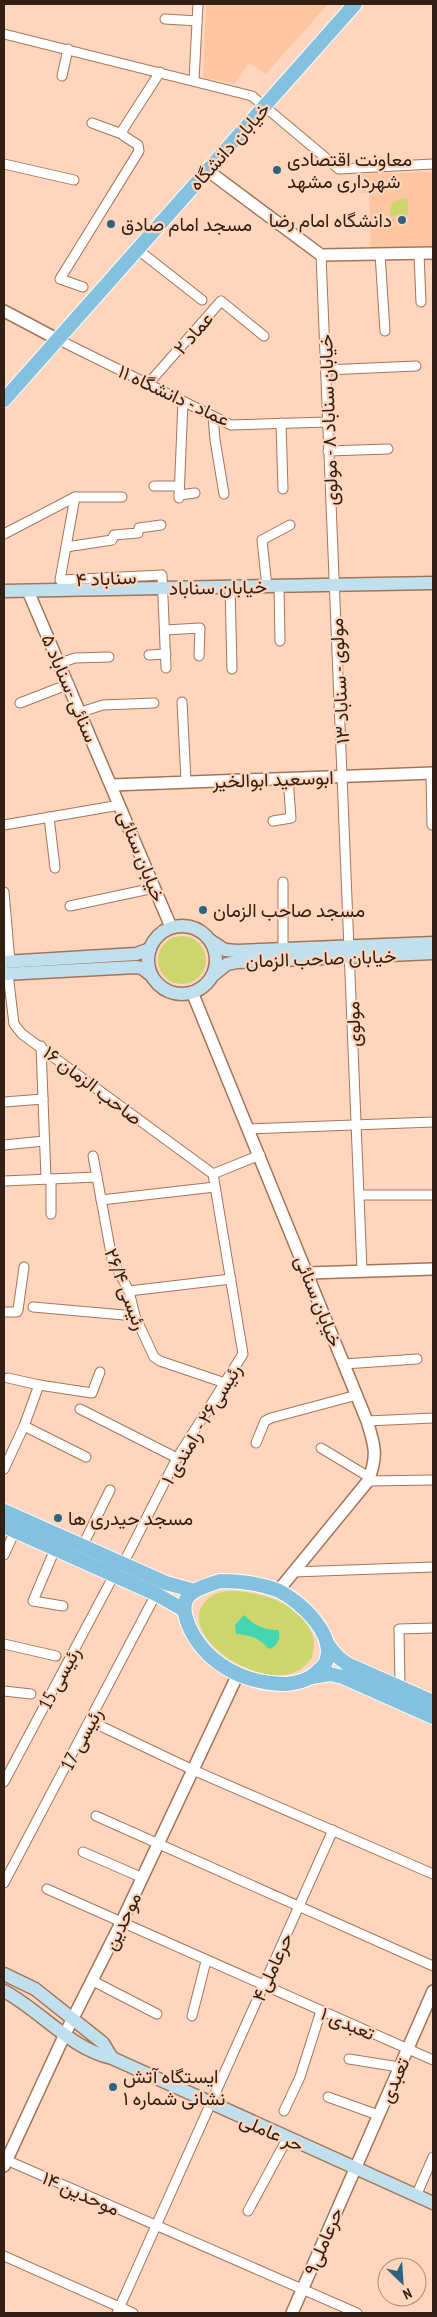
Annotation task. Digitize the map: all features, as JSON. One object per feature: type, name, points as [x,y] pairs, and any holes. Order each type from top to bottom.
[{"type":"main road","name":"خیابان دانشگاه","points":[[4,400],[356,4]]},
{"type":"main road","name":"خیابان سناباد","points":[[4,592],[433,583]]},
{"type":"main road","points":[[6,968],[136,966],[147,971],[166,990],[184,994],[200,989],[212,976],[216,958],[211,941],[205,935],[189,927],[172,927],[157,937],[150,949],[148,962],[152,975]]},
{"type":"main road","name":"خیابان صاحب الزمان","points":[[211,941],[225,950],[237,951],[283,949],[433,954]]},
{"type":"main road","name":"خیابان صاحب الزمان","points":[[212,976],[227,964],[237,962],[433,943]]},
{"type":"main road","points":[[6,968],[136,954],[150,949]]},
{"type":"main road","points":[[4,1512],[82,1546],[184,1610]]},
{"type":"main road","points":[[9,1529],[55,1549],[119,1570],[195,1591]]},
{"type":"main road","points":[[433,1702],[347,1664],[327,1644],[320,1626],[309,1613],[278,1591],[252,1583],[220,1581],[195,1591],[186,1598],[184,1610],[194,1639],[216,1662],[238,1674],[262,1682],[276,1684],[293,1684],[312,1677],[330,1674],[343,1677],[433,1717]]},
{"type":"main road","points":[[312,1677],[325,1663],[327,1644]]},
{"type":"main road","name":"حر عاملی","points":[[4,1974],[35,1989],[103,2043],[112,2058]]},
{"type":"main road","name":"حر عاملی","points":[[4,1991],[24,2002],[65,2034],[95,2054],[112,2058],[287,2139],[433,2203]]},
{"type":"street","points":[[194,80],[198,4]]},
{"type":"street","points":[[165,19],[197,21]]},
{"type":"street","points":[[4,34],[252,96],[339,169],[433,164]]},
{"type":"street","points":[[62,76],[68,49]]},
{"type":"street","points":[[122,134],[160,72]]},
{"type":"street","points":[[83,287],[60,279],[139,151],[138,144],[122,134],[92,123]]},
{"type":"street","points":[[4,164],[74,180]]},
{"type":"street","points":[[207,170],[321,255],[433,253]]},
{"type":"street","points":[[137,249],[202,300]]},
{"type":"street","points":[[380,254],[385,331]]},
{"type":"street","points":[[419,254],[421,302]]},
{"type":"street","name":"خیابان سناباد ۸ - مولوی","points":[[321,255],[334,585]]},
{"type":"street","name":"عماد ۲","points":[[148,384],[221,301],[264,336]]},
{"type":"street","points":[[4,311],[57,339]]},
{"type":"street","name":"عماد - دانشگاه ۱۱","points":[[57,339],[231,425],[327,422]]},
{"type":"street","points":[[326,370],[416,366]]},
{"type":"street","points":[[179,493],[184,401]]},
{"type":"street","points":[[213,416],[224,494]]},
{"type":"street","points":[[281,423],[283,489]]},
{"type":"street","points":[[328,451],[388,449]]},
{"type":"street","points":[[154,486],[179,493],[195,492]]},
{"type":"street","points":[[4,534],[75,497],[122,497]]},
{"type":"street","name":"سناباد ۴","points":[[75,497],[60,580],[162,575],[163,588]]},
{"type":"street","points":[[66,547],[112,540],[114,535],[138,533],[139,528],[162,525]]},
{"type":"street","points":[[280,641],[273,586],[262,540],[290,525]]},
{"type":"street","name":"مولوی - سناباد ۱۳","points":[[334,585],[343,776]]},
{"type":"street","points":[[230,587],[232,669]]},
{"type":"street","points":[[163,588],[166,668]]},
{"type":"street","name":"سنائی -سناباد ۵","points":[[28,591],[112,785]]},
{"type":"street","points":[[165,630],[200,628],[199,656]]},
{"type":"street","points":[[149,655],[166,654]]},
{"type":"street","points":[[60,664],[75,658],[109,657]]},
{"type":"street","points":[[20,703],[69,684]]},
{"type":"street","points":[[182,702],[186,781]]},
{"type":"street","points":[[81,712],[103,704],[154,703]]},
{"type":"street","points":[[432,773],[432,825]]},
{"type":"street","name":"ابوسعید ابوالخیر","points":[[112,785],[432,773]]},
{"type":"street","name":"مولوی","points":[[343,776],[362,1271]]},
{"type":"street","points":[[273,821],[291,818],[288,778]]},
{"type":"street","name":"خیابان سنائی","points":[[112,785],[172,927]]},
{"type":"street","points":[[4,825],[120,805]]},
{"type":"street","points":[[49,817],[55,868]]},
{"type":"street","points":[[282,882],[283,949]]},
{"type":"street","points":[[70,906],[154,888]]},
{"type":"street","name":"صاحب الزمان ۱۶","points":[[4,892],[6,968],[14,1024],[22,1034],[41,1046],[213,1174]]},
{"type":"street","name":"خیابان سنائی","points":[[192,992],[308,1273],[357,1395],[375,1446],[375,1464],[369,1479],[278,1591]]},
{"type":"street","points":[[41,1046],[44,1142],[52,1214]]},
{"type":"street","points":[[4,1102],[43,1099]]},
{"type":"street","points":[[249,1129],[433,1122]]},
{"type":"street","points":[[4,1145],[44,1142]]},
{"type":"street","points":[[213,1174],[260,1155]]},
{"type":"street","name":"رئیسی ۲۶/۴","points":[[93,1156],[112,1260],[129,1291],[134,1316],[157,1360],[225,1382]]},
{"type":"street","name":"رئیسی۲۶ - رامندی ۱","points":[[119,1570],[178,1458],[243,1354],[213,1174]]},
{"type":"street","points":[[4,1181],[97,1177]]},
{"type":"street","points":[[101,1200],[215,1188]]},
{"type":"street","points":[[360,1195],[433,1194]]},
{"type":"street","points":[[4,1312],[17,1312],[24,1267]]},
{"type":"street","points":[[308,1273],[433,1269]]},
{"type":"street","points":[[129,1291],[231,1279]]},
{"type":"street","points":[[33,1307],[134,1316]]},
{"type":"street","points":[[344,1364],[417,1359]]},
{"type":"street","points":[[8,1378],[92,1393],[100,1372]]},
{"type":"street","points":[[4,1469],[24,1426],[39,1385]]},
{"type":"street","points":[[256,1443],[265,1421],[271,1418],[357,1395]]},
{"type":"street","points":[[80,1409],[178,1458]]},
{"type":"street","points":[[367,1421],[433,1418]]},
{"type":"street","points":[[24,1426],[86,1457]]},
{"type":"street","points":[[321,1448],[369,1479],[433,1480]]},
{"type":"street","points":[[82,1546],[110,1490]]},
{"type":"street","points":[[4,1555],[9,1529]]},
{"type":"street","points":[[55,1549],[34,1602],[62,1606]]},
{"type":"street","points":[[293,1572],[433,1567]]},
{"type":"street","name":"رئیسی 15","points":[[4,1782],[119,1570]]},
{"type":"street","name":"رئیسی 17","points":[[4,1882],[156,1594]]},
{"type":"street","points":[[400,1687],[399,1629],[433,1628]]},
{"type":"street","points":[[4,1644],[56,1656]]},
{"type":"street","name":"موحدین","points":[[5,2162],[65,2034],[122,1923],[238,1674]]},
{"type":"street","points":[[4,1691],[31,1694]]},
{"type":"street","points":[[90,1721],[193,1770],[433,1874]]},
{"type":"street","points":[[96,1816],[433,1966]]},
{"type":"street","name":"حرعاملی۴","points":[[118,2310],[212,2104],[333,1830]]},
{"type":"street","points":[[83,1852],[142,1878]]},
{"type":"street","name":"تعبدی ۱","points":[[47,1889],[433,2060]]},
{"type":"street","points":[[192,2016],[206,1961]]},
{"type":"street","points":[[93,1981],[157,2014]]},
{"type":"street","name":"تعبدی","points":[[354,2169],[433,1990]]},
{"type":"street","points":[[284,2111],[300,2077],[321,2011]]},
{"type":"street","points":[[349,2059],[399,2067]]},
{"type":"street","points":[[328,2097],[378,2115]]},
{"type":"street","points":[[248,2211],[287,2139]]},
{"type":"street","points":[[416,2196],[433,2157]]},
{"type":"street","name":"موحدین ۱۴","points":[[5,2162],[357,2313]]},
{"type":"street","name":"حرعاملی۹","points":[[292,2313],[354,2169]]},
{"type":"street","points":[[4,2256],[118,2310],[134,2313]]},
{"type":"shaded area","points":[[206,4],[328,4],[266,74],[249,63],[234,84],[203,77]]},
{"type":"shaded area","name":"دانشگاه امام رضا","points":[[433,172],[433,246],[371,248],[369,193],[359,193],[358,174]]},
{"type":"green space","points":[[408,198],[408,215],[390,216],[390,208],[393,202]]},
{"type":"green space","points":[[177,936],[187,936],[199,943],[206,955],[206,965],[199,977],[187,984],[177,984],[169,980],[162,973],[158,965],[158,955],[162,947],[169,940]]},
{"type":"green space","points":[[227,1591],[253,1593],[280,1602],[292,1609],[303,1618],[310,1629],[314,1642],[312,1658],[301,1669],[283,1675],[263,1673],[242,1666],[223,1654],[208,1640],[200,1624],[200,1609],[212,1596]]},
{"type":"water","points":[[244,1615],[260,1627],[278,1630],[279,1639],[277,1644],[269,1649],[262,1642],[254,1638],[236,1634],[235,1625]]},
{"type":"place","name":"معاونت اقتصادی شهرداری مشهد","points":[[277,170]]},
{"type":"place","name":"دانشگاه امام رضا","points":[[402,220]]},
{"type":"place","name":"مسجد امام صادق","points":[[111,224]]},
{"type":"place","name":"مسجد صاحب الزمان","points":[[203,910]]},
{"type":"place","name":"مسجد حیدری ها","points":[[58,1518]]},
{"type":"place","name":"ایستگاه آتش نشانی شماره ۱","points":[[113,2087]]}]
